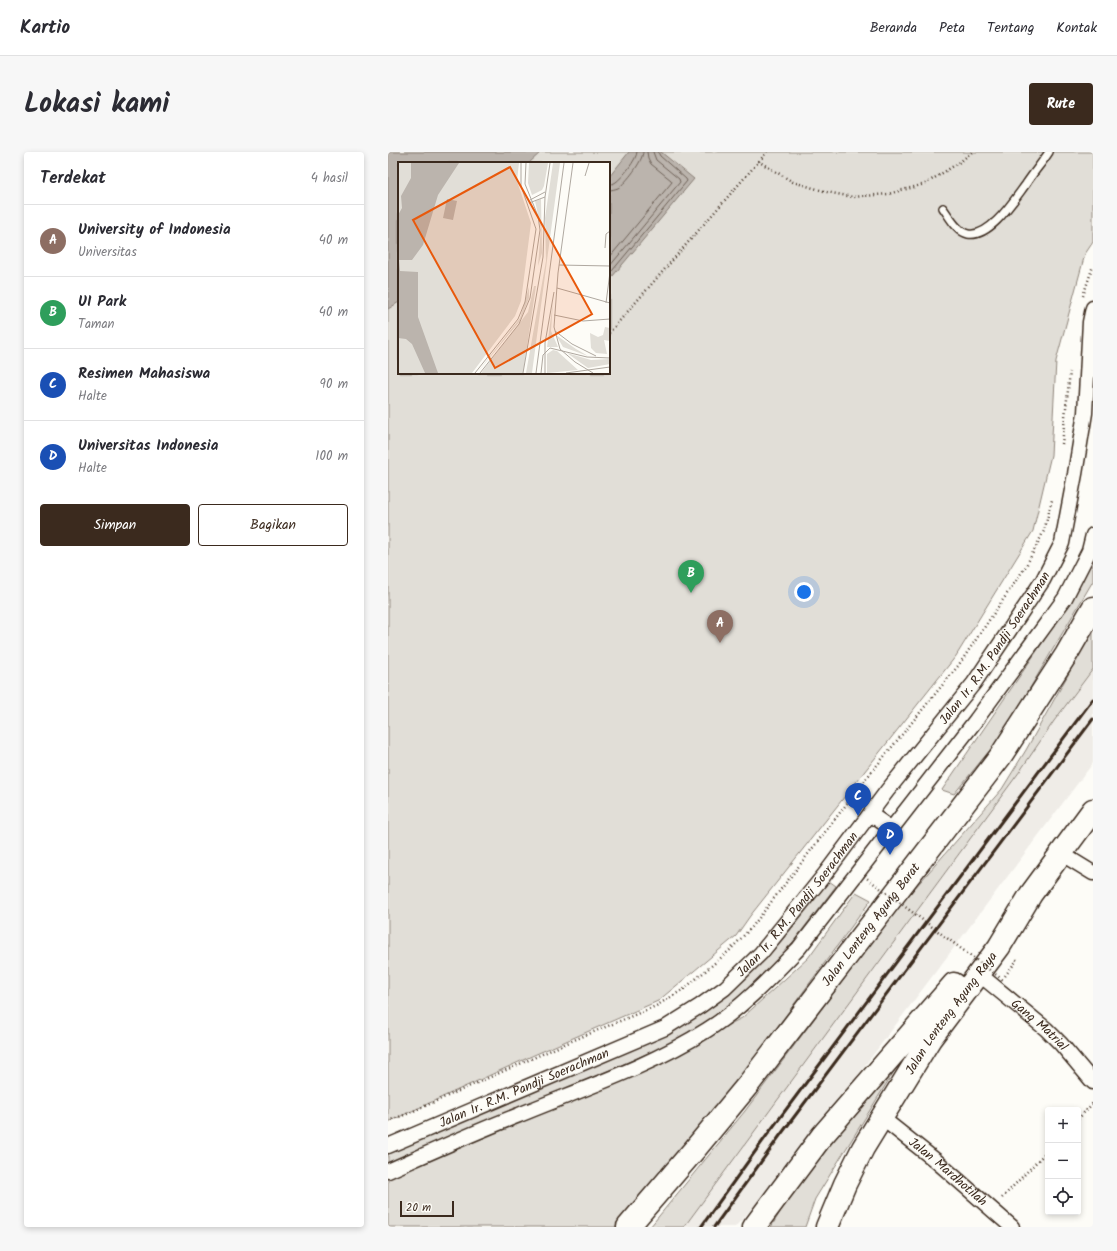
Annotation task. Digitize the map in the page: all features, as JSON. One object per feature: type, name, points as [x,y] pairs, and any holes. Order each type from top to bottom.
[{"type":"main road","name":"Jalan Lenteng Agung Barat","points":[[628,1227],[747,1086],[894,892],[1000,757],[1066,655],[1093,608]]},
{"type":"main road","name":"Jalan Lenteng Agung Raya","points":[[827,1227],[844,1184],[863,1148],[930,1039],[999,947],[1031,894],[1093,810]]},
{"type":"main road","points":[[754,1227],[822,1136],[943,997],[996,929],[1031,894]]},
{"type":"main road","points":[[836,1204],[843,1227]]},
{"type":"street","name":"Jalan Ir. R.M. Pandji Soerachman","points":[[388,1146],[665,1028],[725,988],[761,954],[974,683],[1043,580],[1062,543],[1089,414],[1090,322],[1093,308]]},
{"type":"street","name":"Jalan Ir. R.M. Pandji Soerachman","points":[[388,1171],[466,1137],[640,1066],[707,1030],[739,1006],[770,978],[799,948],[976,720],[1065,598],[1089,551],[1093,535]]},
{"type":"street","points":[[870,814],[892,829]]},
{"type":"street","points":[[1062,854],[1093,872]]},
{"type":"street","name":"Gang Matrial","points":[[979,974],[1046,1029],[1061,1044],[1093,1082]]},
{"type":"street","name":"Jalan Mardhotilah","points":[[882,1118],[935,1160],[1012,1227]]},
{"type":"lane","points":[[943,208],[960,230],[967,234],[976,234],[991,226],[1006,212],[1049,152]]},
{"type":"path","points":[[610,332],[767,152]]},
{"type":"path","points":[[758,162],[793,182],[827,192],[853,197],[888,194],[925,184],[960,162],[972,152]]},
{"type":"path","points":[[1082,299],[1093,266]]},
{"type":"path","points":[[1062,444],[1070,370]]},
{"type":"path","points":[[388,1121],[415,1111],[567,1043],[656,1006],[684,989],[729,951],[752,927],[865,780],[958,666],[1026,566],[1044,531],[1053,496]]},
{"type":"path","points":[[864,876],[1003,980],[1017,960]]},
{"type":"path","points":[[1081,1116],[1093,1103]]},
{"type":"path","points":[[991,1209],[1045,1153]]},
{"type":"shaded area","points":[[388,152],[1093,152],[1093,242],[1085,254],[1056,361],[1051,455],[1033,531],[956,656],[750,916],[736,936],[658,1001],[534,1055],[388,1122]]},
{"type":"shaded area","points":[[1093,556],[1093,581],[1003,734],[954,794],[942,790],[1060,617],[1077,589]]},
{"type":"shaded area","points":[[1093,626],[1093,669],[1054,721],[1020,771],[684,1227],[650,1227],[745,1111],[899,906],[1002,789],[1026,750],[1074,664]]},
{"type":"shaded area","points":[[1093,669],[1093,763],[784,1173],[735,1227],[684,1227],[1020,771],[1054,721]]},
{"type":"shaded area","points":[[829,881],[836,886],[793,942],[770,968],[733,1002],[710,1019],[674,1042],[388,1164],[388,1152],[649,1043],[694,1018],[726,995],[762,963],[785,937]]},
{"type":"shaded area","points":[[856,892],[871,900],[778,1026],[725,1105],[626,1227],[388,1227],[388,1173],[635,1071],[742,1018],[808,958]]},
{"type":"shaded area","points":[[914,1039],[815,1199],[805,1227],[771,1227],[790,1196]]},
{"type":"water","points":[[388,152],[541,152],[530,162],[398,162],[398,303],[388,309]]},
{"type":"water","points":[[629,152],[661,152],[694,179],[612,277],[610,276],[610,176]]},
{"type":"railway","points":[[701,1227],[770,1131],[1093,699]]},
{"type":"railway","points":[[714,1227],[779,1137],[1093,719]]},
{"type":"place","name":"UI Park","points":[[691,593]]},
{"type":"place","name":"University of Indonesia","points":[[720,643]]},
{"type":"place","name":"Resimen Mahasiswa","points":[[858,816]]},
{"type":"place","name":"Universitas Indonesia","points":[[890,855]]}]
